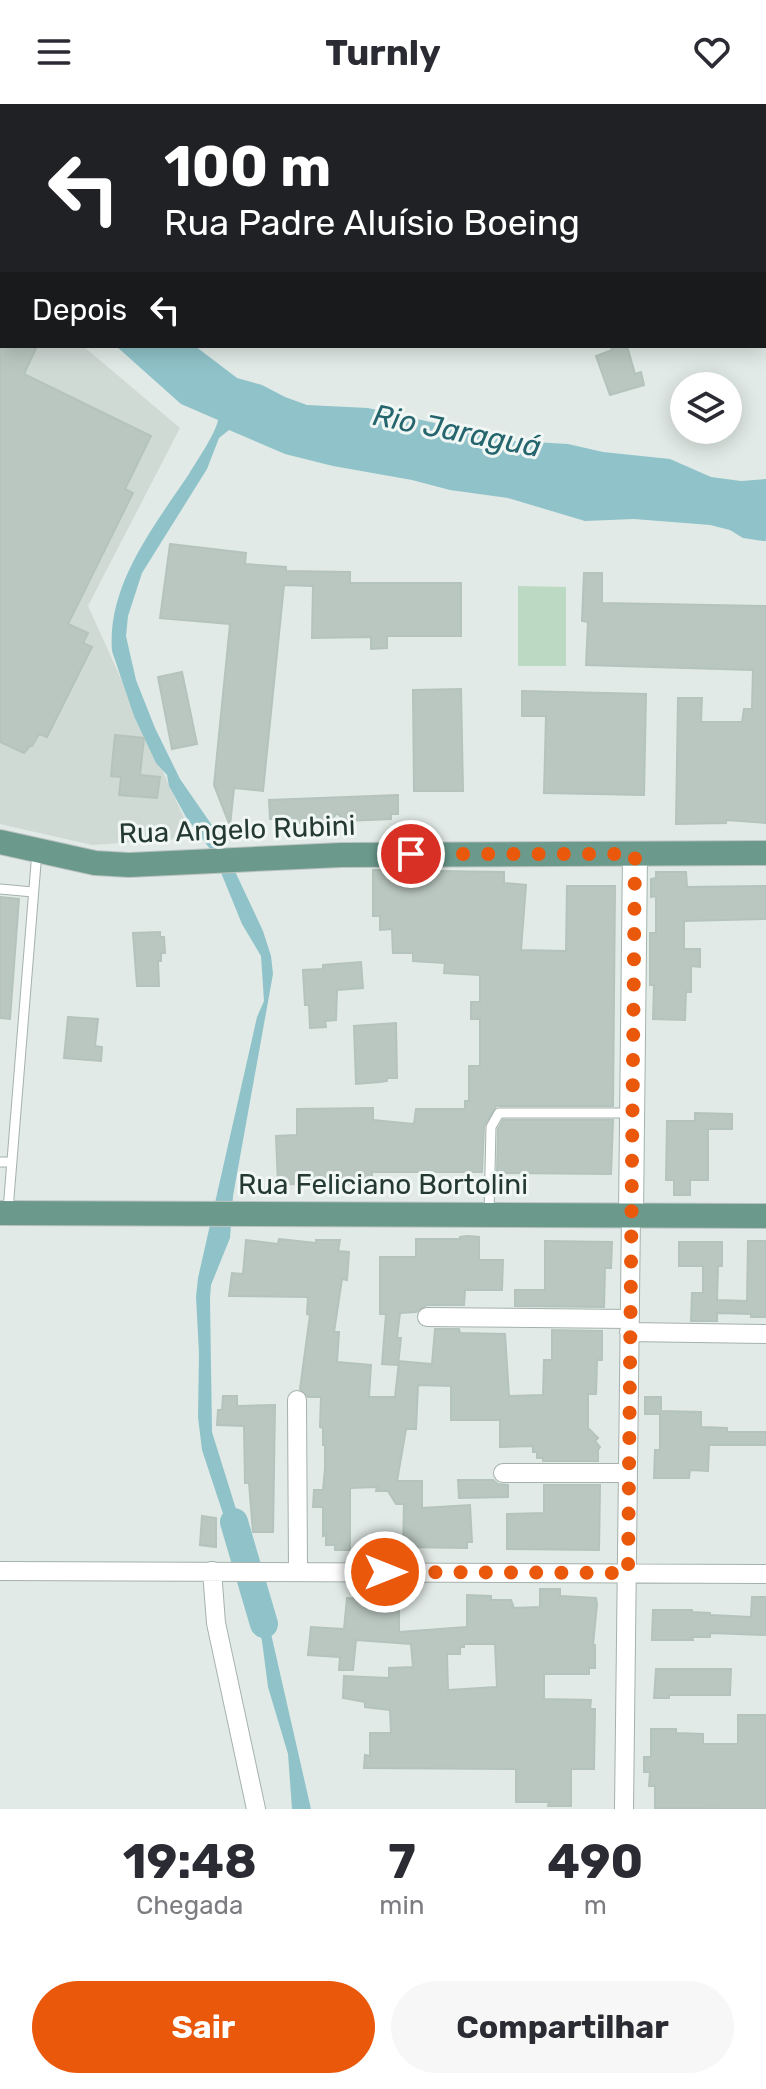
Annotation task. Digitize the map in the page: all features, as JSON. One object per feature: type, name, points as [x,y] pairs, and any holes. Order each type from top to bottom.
[{"type":"main road","name":"Rua Angelo Rubini","points":[[0,842],[95,863],[129,865],[355,855],[766,853]]},
{"type":"main road","name":"Rua Feliciano Bortolini","points":[[4,1213],[766,1216]]},
{"type":"street","points":[[624,1809],[635,854]]},
{"type":"street","points":[[427,1317],[766,1334]]},
{"type":"street","points":[[297,1400],[298,1571]]},
{"type":"street","points":[[503,1473],[628,1473]]},
{"type":"street","points":[[0,1571],[766,1574]]},
{"type":"street","points":[[212,1571],[212,1600],[220,1648],[256,1809]]},
{"type":"lane","points":[[4,1213],[12,1162],[37,851]]},
{"type":"lane","points":[[0,889],[33,892]]},
{"type":"lane","points":[[489,1214],[491,1127],[499,1113],[632,1113]]},
{"type":"lane","points":[[0,1162],[12,1162]]},
{"type":"shaded area","points":[[0,348],[85,348],[180,428],[88,606],[193,838],[92,845],[0,824]]},
{"type":"green space","points":[[518,586],[566,587],[566,666],[518,666]]},
{"type":"water","name":"Rio Jaraguá","points":[[118,348],[198,348],[237,378],[262,385],[307,405],[368,408],[515,441],[568,444],[603,452],[670,459],[711,477],[741,481],[766,479],[766,541],[763,541],[743,538],[730,530],[710,525],[634,519],[585,521],[508,498],[450,490],[285,454],[229,430],[219,438],[207,469],[142,573],[128,616],[126,636],[136,680],[180,779],[216,831],[263,931],[273,974],[233,1196],[230,1238],[211,1285],[210,1298],[212,1432],[240,1522],[254,1555],[237,1556],[202,1450],[198,1417],[196,1297],[257,1017],[264,1001],[261,956],[242,924],[213,853],[186,817],[169,786],[167,775],[156,763],[134,716],[112,651],[112,627],[125,580],[148,535],[189,474],[218,420],[181,404]]},
{"type":"water","points":[[249,1589],[260,1589],[264,1603],[311,1809],[292,1809],[288,1754],[268,1687],[262,1641]]},
{"type":"building","points":[[0,348],[36,348],[24,374],[151,436],[125,489],[133,493],[68,624],[88,633],[83,643],[92,647],[47,737],[39,734],[24,753],[0,742]]},
{"type":"building","points":[[628,348],[635,374],[641,372],[644,385],[610,395],[596,356]]},
{"type":"building","points":[[170,544],[246,553],[245,564],[286,567],[286,571],[350,572],[350,583],[461,583],[461,636],[387,636],[387,648],[371,649],[371,637],[312,638],[313,586],[284,585],[263,791],[234,788],[230,826],[214,785],[230,624],[160,618]]},
{"type":"building","points":[[584,573],[602,573],[602,603],[766,606],[766,823],[726,820],[726,823],[676,824],[678,698],[702,698],[701,722],[742,722],[744,709],[752,709],[753,670],[586,665],[588,622],[582,621]]},
{"type":"building","points":[[182,672],[197,744],[172,749],[158,677]]},
{"type":"building","points":[[461,689],[463,791],[414,791],[413,690]]},
{"type":"building","points":[[522,691],[646,694],[644,795],[544,793],[546,716],[522,716]]},
{"type":"building","points":[[115,735],[144,738],[140,775],[160,777],[157,798],[119,795],[121,777],[111,776]]},
{"type":"building","points":[[398,795],[398,814],[391,814],[391,819],[345,821],[337,813],[330,822],[285,823],[284,819],[270,819],[269,800]]},
{"type":"building","points":[[373,870],[504,872],[504,883],[526,885],[521,950],[566,951],[567,886],[615,886],[613,1106],[496,1106],[484,1126],[482,1172],[372,1172],[372,1185],[278,1184],[276,1136],[297,1135],[297,1109],[373,1108],[373,1120],[414,1124],[416,1109],[465,1109],[465,1101],[469,1101],[469,1066],[480,1066],[480,1019],[471,1019],[471,1002],[480,1002],[480,975],[444,973],[445,963],[413,961],[413,953],[393,953],[392,929],[380,930],[380,916],[373,916]]},
{"type":"building","points":[[656,872],[686,872],[687,887],[766,886],[766,919],[684,921],[684,949],[700,949],[700,967],[691,966],[691,992],[686,992],[685,1020],[653,1019],[650,933],[656,933],[656,896],[651,897],[651,879],[656,878]]},
{"type":"building","points":[[0,897],[19,899],[10,1019],[0,1018]]},
{"type":"building","points":[[160,932],[160,937],[164,937],[165,953],[161,953],[161,961],[158,961],[159,986],[137,986],[133,933]]},
{"type":"building","points":[[361,962],[363,988],[337,990],[336,1020],[325,1021],[326,1027],[310,1028],[303,970]]},
{"type":"building","points":[[68,1017],[98,1019],[95,1046],[102,1047],[101,1061],[64,1058]]},
{"type":"building","points":[[396,1023],[397,1078],[356,1084],[354,1026]]},
{"type":"building","points":[[695,1113],[732,1114],[732,1129],[708,1129],[708,1180],[690,1180],[690,1195],[674,1195],[674,1180],[666,1180],[667,1121],[695,1121]]},
{"type":"building","points":[[503,1120],[613,1120],[611,1174],[497,1173],[498,1129]]},
{"type":"building","points":[[479,1237],[479,1260],[503,1260],[502,1290],[465,1290],[464,1305],[427,1305],[416,1312],[400,1313],[398,1365],[382,1364],[386,1314],[380,1314],[380,1257],[416,1257],[416,1239],[460,1239]]},
{"type":"building","points":[[279,1239],[316,1243],[316,1240],[340,1240],[338,1251],[349,1252],[347,1280],[342,1279],[334,1332],[339,1332],[337,1362],[371,1365],[369,1397],[395,1397],[399,1361],[432,1364],[435,1329],[505,1334],[509,1396],[543,1395],[544,1360],[552,1360],[552,1330],[602,1331],[602,1360],[597,1360],[596,1394],[588,1394],[588,1428],[598,1438],[595,1441],[600,1447],[598,1461],[543,1461],[543,1458],[537,1458],[537,1452],[533,1452],[533,1446],[500,1447],[500,1420],[451,1420],[451,1386],[418,1385],[416,1429],[406,1429],[397,1481],[422,1481],[422,1508],[470,1505],[472,1542],[467,1542],[467,1548],[403,1547],[404,1504],[396,1504],[388,1491],[376,1491],[377,1487],[350,1488],[350,1550],[335,1550],[335,1545],[326,1545],[323,1507],[313,1507],[314,1490],[323,1490],[325,1469],[323,1428],[320,1427],[321,1397],[308,1397],[300,1389],[310,1315],[307,1314],[308,1297],[229,1296],[232,1273],[243,1274],[246,1240],[278,1244]]},
{"type":"building","points":[[545,1241],[612,1242],[611,1268],[605,1268],[604,1307],[515,1306],[515,1290],[545,1290]]},
{"type":"building","points":[[748,1241],[766,1241],[766,1317],[717,1313],[717,1321],[691,1321],[692,1293],[703,1293],[703,1266],[679,1266],[679,1242],[722,1242],[717,1300],[747,1301]]},
{"type":"building","points":[[223,1396],[237,1396],[237,1406],[275,1405],[273,1532],[253,1532],[249,1483],[245,1483],[244,1426],[217,1425]]},
{"type":"building","points":[[645,1397],[661,1397],[661,1411],[701,1412],[701,1427],[727,1428],[727,1432],[766,1432],[766,1445],[709,1445],[708,1471],[690,1470],[689,1478],[654,1478],[655,1450],[660,1450],[660,1414],[645,1414]]},
{"type":"building","points":[[458,1480],[493,1480],[508,1485],[508,1497],[459,1498]]},
{"type":"building","points":[[544,1485],[600,1485],[599,1550],[507,1549],[507,1514],[544,1513]]},
{"type":"building","points":[[202,1516],[216,1518],[216,1547],[200,1545]]},
{"type":"building","points":[[540,1589],[560,1589],[560,1596],[596,1598],[597,1604],[593,1645],[595,1668],[589,1668],[589,1674],[544,1674],[544,1699],[591,1700],[590,1709],[595,1709],[594,1769],[571,1769],[571,1806],[516,1802],[516,1769],[364,1768],[365,1755],[370,1756],[370,1733],[391,1733],[390,1710],[365,1707],[365,1702],[343,1698],[344,1676],[389,1678],[389,1668],[413,1667],[411,1644],[356,1640],[353,1670],[339,1670],[340,1657],[308,1655],[311,1627],[344,1629],[347,1598],[380,1600],[380,1596],[399,1596],[399,1632],[467,1627],[467,1595],[511,1600],[514,1608],[540,1607]],"holes":[[[464,1644],[495,1644],[497,1687],[448,1690],[447,1654],[460,1654],[460,1647]]]},
{"type":"building","points":[[752,1597],[766,1597],[766,1635],[710,1633],[710,1637],[692,1637],[693,1640],[652,1640],[653,1610],[692,1610],[710,1615],[751,1617]]},
{"type":"building","points":[[656,1669],[731,1669],[730,1695],[669,1695],[669,1698],[654,1698]]},
{"type":"building","points":[[738,1715],[766,1715],[766,1809],[655,1808],[655,1786],[649,1786],[650,1772],[644,1772],[644,1757],[651,1757],[651,1729],[703,1734],[703,1744],[738,1744]]},
{"type":"waterway","points":[[234,1522],[264,1624]]},
{"type":"route","points":[[385,1572],[628,1573],[635,854],[411,854]]}]
